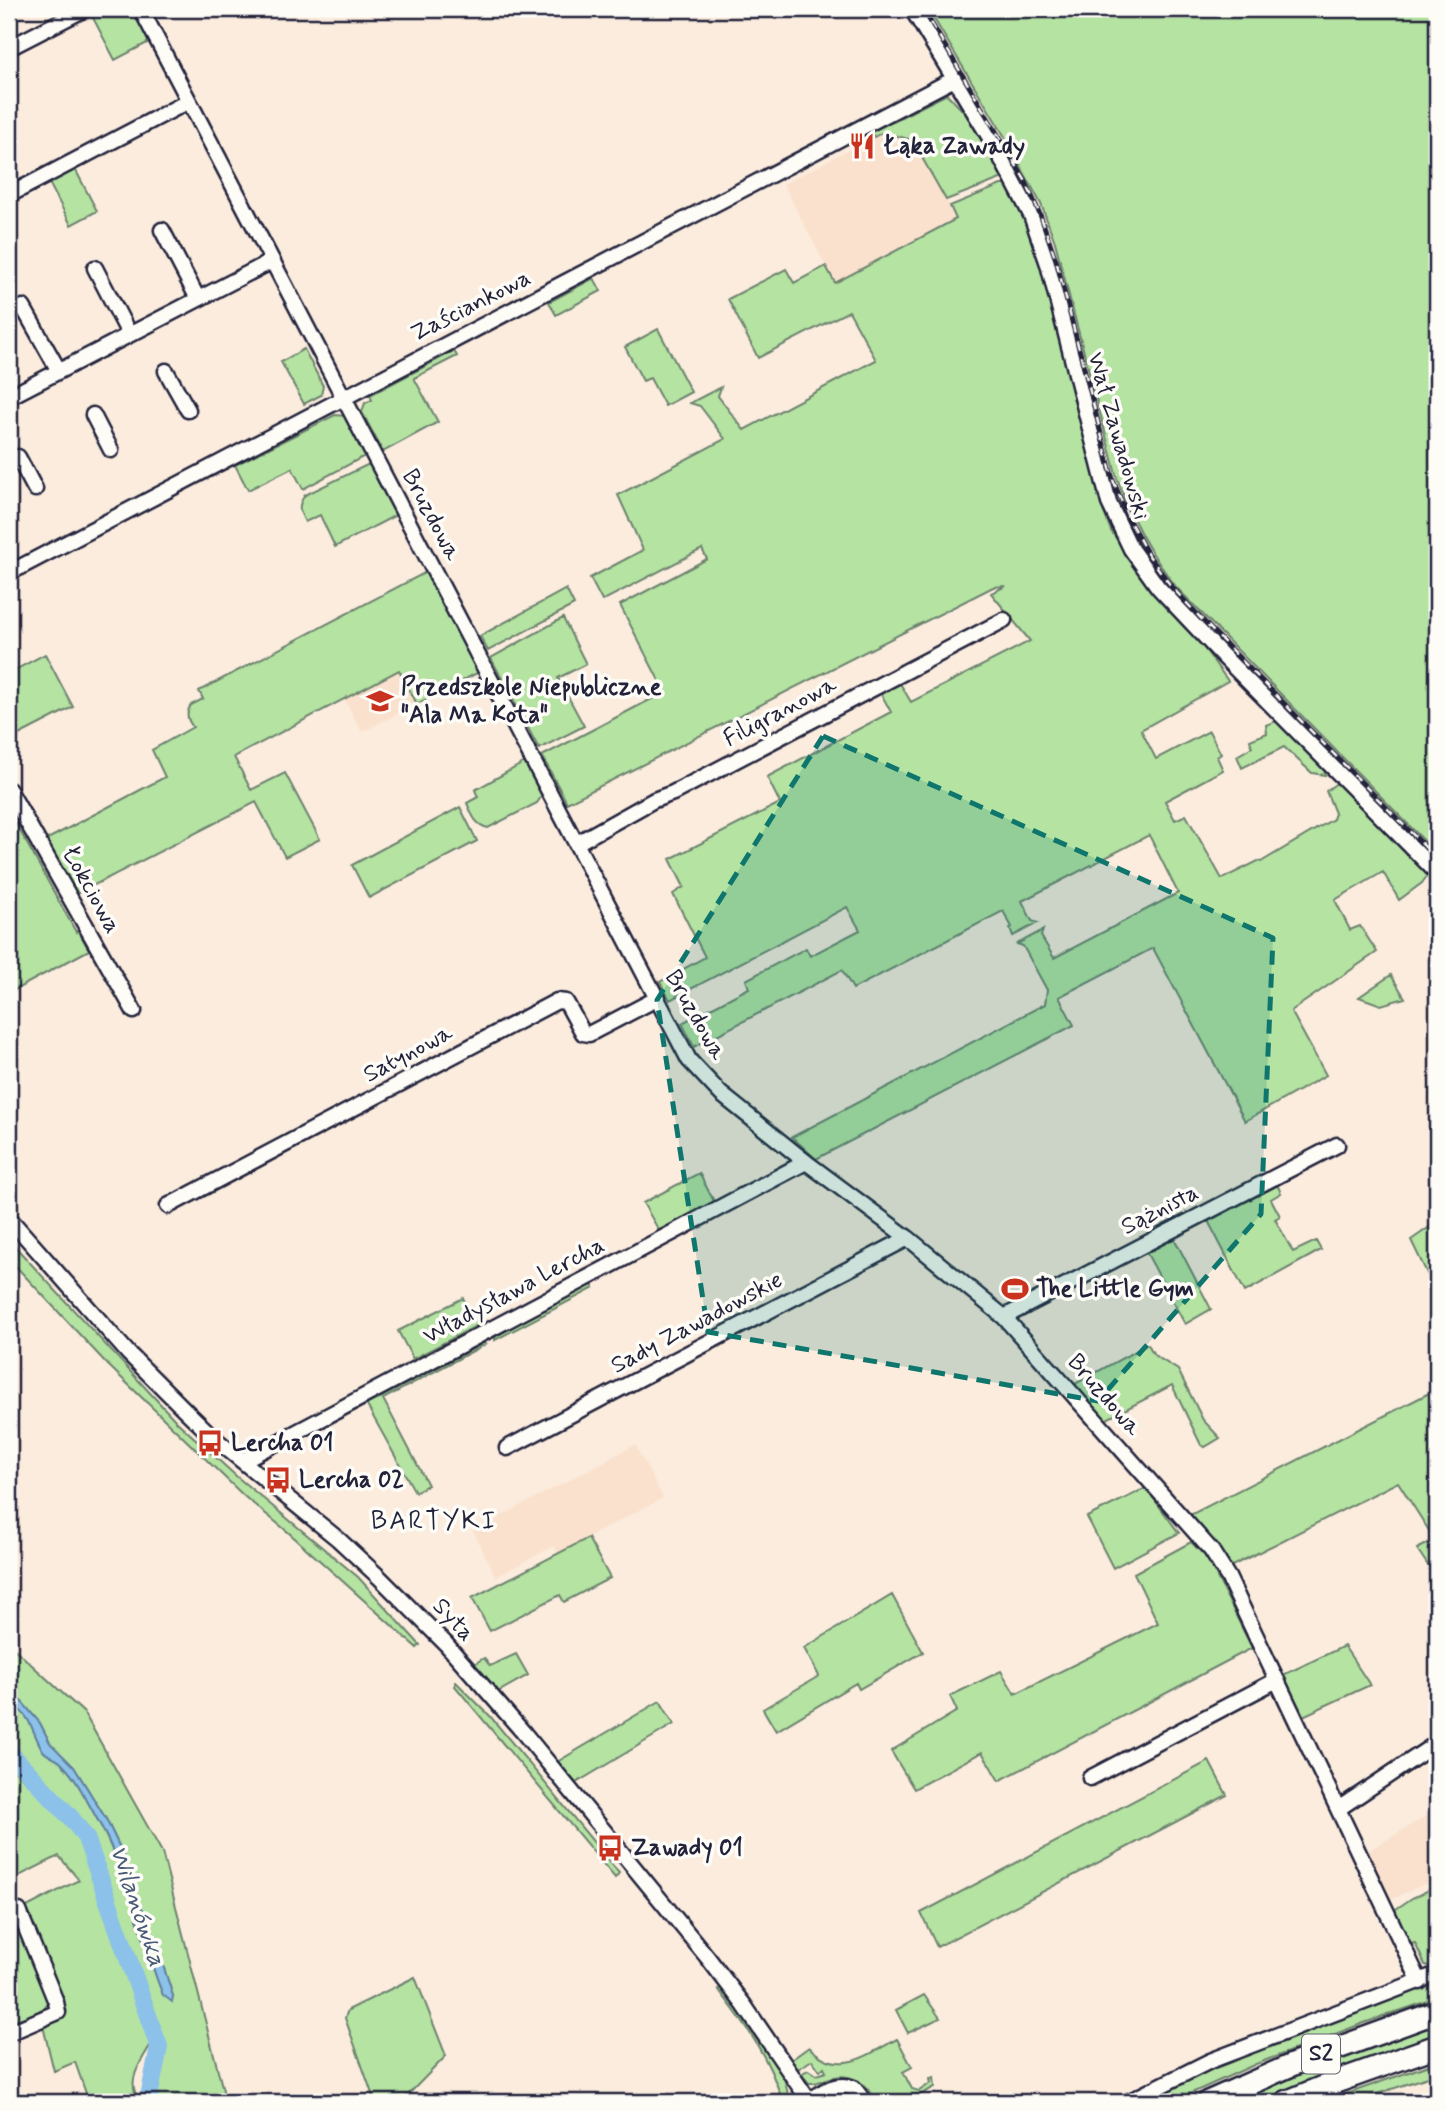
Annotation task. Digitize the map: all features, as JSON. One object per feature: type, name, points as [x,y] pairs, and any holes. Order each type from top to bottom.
[{"type":"highway","name":"S2","points":[[1208,2102],[1294,2064],[1437,2012]]},
{"type":"highway","name":"S2","points":[[1286,2102],[1437,2046]]},
{"type":"street","points":[[9,48],[85,9]]},
{"type":"street","name":"Bruzdowa","points":[[141,9],[689,1060],[721,1094],[908,1238],[1004,1317],[1211,1550],[1228,1577],[1420,1982]]},
{"type":"street","name":"Wał Zawadowski","points":[[912,9],[1007,167],[1031,215],[1048,264],[1109,503],[1131,550],[1158,587],[1221,654],[1437,873]]},
{"type":"street","name":"Zaściankowa","points":[[9,573],[638,240],[954,79]]},
{"type":"street","points":[[9,195],[189,101]]},
{"type":"street","points":[[162,230],[198,299]]},
{"type":"street","points":[[9,397],[272,261]]},
{"type":"street","points":[[94,268],[130,334]]},
{"type":"street","points":[[23,307],[59,371]]},
{"type":"street","points":[[166,371],[188,410]]},
{"type":"street","points":[[93,415],[111,450]]},
{"type":"street","points":[[18,457],[35,489]]},
{"type":"street","name":"Filigranowa","points":[[577,843],[654,800],[673,793],[1004,620]]},
{"type":"street","name":"Łokciowa","points":[[9,790],[134,1011]]},
{"type":"street","name":"Satynowa","points":[[168,1206],[557,1001],[566,1002],[583,1032],[589,1034],[658,998]]},
{"type":"street","name":"Sążnista","points":[[1004,1317],[1337,1145]]},
{"type":"street","name":"Władysława Lercha","points":[[242,1461],[806,1162]]},
{"type":"street","name":"Syta","points":[[9,1218],[129,1354],[207,1431],[338,1539],[446,1644],[523,1732],[708,1958],[744,2005],[810,2102]]},
{"type":"street","name":"Sady Zawadowskie","points":[[507,1448],[908,1238]]},
{"type":"street","points":[[1090,1778],[1277,1680]]},
{"type":"street","points":[[1338,1809],[1437,1743]]},
{"type":"street","points":[[9,2033],[58,2012],[19,1911]]},
{"type":"street","points":[[1128,2102],[1210,2061],[1437,1974]]},
{"type":"street","points":[[810,2102],[838,2085],[854,2088],[865,2102]]},
{"type":"highlighted area","points":[[823,736],[1273,938],[1261,1214],[1098,1401],[708,1332],[657,1000]]},
{"type":"shaded area","points":[[883,132],[912,140],[957,219],[835,284],[783,184]]},
{"type":"shaded area","name":"Przedszkole Niepubliczne \"Ala Ma Kota\"","points":[[399,670],[417,704],[362,732],[344,699]]},
{"type":"shaded area","points":[[635,1445],[663,1498],[558,1553],[554,1546],[496,1577],[473,1531]]},
{"type":"shaded area","points":[[1437,1809],[1437,1878],[1388,1901],[1365,1853]]},
{"type":"green space","points":[[101,9],[134,9],[151,41],[115,60],[91,14]]},
{"type":"green space","points":[[928,9],[1437,9],[1437,854],[1177,588],[1150,549],[1135,523],[1117,478],[1055,242],[1041,204],[1005,137]]},
{"type":"green space","points":[[947,94],[961,109],[965,108],[1006,177],[946,200],[912,140],[883,132],[874,137],[871,132]]},
{"type":"green space","points":[[73,165],[97,211],[71,225],[47,179]]},
{"type":"green space","points":[[1001,185],[1010,185],[1035,242],[1103,510],[1111,531],[1149,586],[1201,644],[1228,681],[1141,730],[1156,759],[1209,731],[1221,754],[1217,757],[1223,770],[1165,801],[1175,820],[1186,815],[1222,879],[1258,861],[1261,862],[1333,819],[1335,813],[1326,791],[1338,782],[1428,875],[1422,883],[1399,900],[1383,872],[1335,900],[1350,930],[1360,926],[1377,952],[1291,1011],[1326,1075],[1245,1121],[1153,948],[1059,997],[1074,1025],[816,1159],[792,1137],[1045,1004],[1047,990],[1023,946],[1017,944],[1043,930],[1041,936],[1054,958],[1178,893],[1149,835],[1022,901],[1032,921],[1038,923],[1013,936],[1012,927],[1003,911],[853,989],[842,970],[694,1047],[682,1023],[749,988],[746,980],[806,948],[810,956],[860,930],[847,907],[670,1000],[660,982],[705,957],[673,894],[684,887],[670,859],[780,803],[767,777],[891,712],[879,690],[898,680],[911,702],[1030,641],[991,593],[1006,586],[993,587],[567,803],[542,756],[665,692],[620,605],[707,559],[702,549],[602,601],[590,578],[643,550],[618,495],[725,439],[700,406],[690,403],[721,387],[718,396],[744,430],[876,360],[849,311],[758,358],[728,299],[786,269],[794,283],[826,266],[835,283],[956,219],[950,206]]},
{"type":"green space","points":[[594,278],[601,291],[556,315],[549,302]]},
{"type":"green space","points":[[658,329],[691,392],[665,406],[650,378],[643,381],[625,347]]},
{"type":"green space","points":[[304,349],[323,386],[321,395],[304,404],[281,362]]},
{"type":"green space","points":[[454,351],[457,356],[414,378],[438,422],[383,452],[362,412],[365,403],[372,400],[370,395]]},
{"type":"green space","points":[[335,415],[346,416],[366,454],[363,457],[303,489],[292,468],[248,490],[235,465]]},
{"type":"green space","points":[[371,465],[398,514],[335,547],[320,515],[305,522],[300,512],[301,502],[305,495]]},
{"type":"green space","points":[[428,571],[481,671],[417,704],[399,670],[234,757],[251,790],[285,773],[320,839],[285,857],[256,802],[73,896],[42,842],[165,777],[152,750],[193,727],[188,711],[191,705],[203,699],[199,691]]},
{"type":"green space","points":[[566,589],[574,605],[488,651],[480,636]]},
{"type":"green space","points":[[563,618],[586,664],[558,678],[584,726],[539,749],[491,658]]},
{"type":"green space","points":[[45,654],[73,707],[9,740],[9,694],[13,691],[9,683],[9,673]]},
{"type":"green space","points":[[1279,720],[1324,766],[1325,775],[1312,773],[1284,747],[1242,768],[1237,756],[1252,747],[1250,740],[1267,733],[1266,725]]},
{"type":"green space","points":[[527,761],[545,791],[537,803],[488,828],[480,825],[474,819],[467,803],[478,797],[475,790]]},
{"type":"green space","points":[[460,807],[477,841],[369,898],[352,865]]},
{"type":"green space","points":[[9,811],[76,932],[78,930],[89,950],[9,993]]},
{"type":"green space","points":[[1391,975],[1405,998],[1381,1005],[1359,997]]},
{"type":"green space","points":[[699,1173],[716,1205],[661,1234],[643,1203]]},
{"type":"green space","points":[[1275,1180],[1281,1193],[1271,1199],[1280,1216],[1275,1219],[1293,1252],[1316,1241],[1321,1250],[1245,1292],[1205,1215]]},
{"type":"green space","points":[[1437,1222],[1437,1294],[1411,1240]]},
{"type":"green space","points":[[1173,1236],[1211,1309],[1185,1324],[1145,1250]]},
{"type":"green space","points":[[9,1240],[176,1421],[236,1476],[358,1577],[420,1645],[417,1648],[245,1497],[108,1365],[9,1259]]},
{"type":"green space","points":[[591,1283],[594,1288],[495,1340],[495,1334]]},
{"type":"green space","points":[[463,1298],[478,1325],[413,1359],[398,1331]]},
{"type":"green space","points":[[479,1342],[486,1344],[383,1399],[428,1485],[415,1492],[365,1402]]},
{"type":"green space","points":[[1148,1344],[1154,1355],[1178,1370],[1203,1420],[1220,1438],[1205,1447],[1201,1445],[1172,1385],[1105,1420],[1073,1385]]},
{"type":"green space","points":[[1437,1389],[1437,1579],[1417,1549],[1435,1540],[1398,1482],[1228,1568],[1190,1515]]},
{"type":"green space","points":[[1146,1488],[1179,1533],[1113,1568],[1087,1517]]},
{"type":"green space","points":[[588,1538],[610,1578],[564,1602],[560,1595],[490,1631],[472,1598]]},
{"type":"green space","points":[[1191,1542],[1208,1559],[1252,1648],[999,1781],[982,1752],[914,1789],[891,1751],[957,1711],[950,1696],[1001,1671],[1015,1694],[1158,1623],[1134,1573]]},
{"type":"green space","points":[[892,1595],[923,1652],[859,1689],[856,1683],[776,1731],[763,1709],[819,1676],[804,1648]]},
{"type":"green space","points":[[9,1644],[84,1713],[162,1852],[226,2102],[153,2102],[162,2046],[154,2014],[91,1834],[9,1746],[9,1702],[27,1718],[43,1751],[64,1766],[83,1793],[116,1858],[163,1995],[173,1996],[147,1916],[139,1904],[122,1852],[106,1819],[74,1767],[50,1743],[40,1723],[22,1702],[9,1694]]},
{"type":"green space","points":[[1344,1646],[1370,1685],[1301,1717],[1281,1676]]},
{"type":"green space","points":[[516,1654],[528,1675],[498,1692],[474,1664],[484,1658],[490,1666]]},
{"type":"green space","points":[[456,1682],[490,1716],[619,1873],[615,1878],[455,1686]]},
{"type":"green space","points":[[660,1701],[674,1724],[576,1783],[557,1762]]},
{"type":"green space","points":[[1209,1761],[1227,1795],[937,1947],[921,1913]]},
{"type":"green space","points":[[9,1765],[80,1839],[152,2042],[134,2079],[136,2094],[141,2102],[135,2102],[135,2097],[123,2102],[89,2102],[75,2062],[54,2071],[42,2022],[61,2015],[23,1909],[79,1880],[59,1856],[9,1881]]},
{"type":"green space","points":[[1437,1886],[1437,1965],[1433,1967],[1425,1965],[1415,1943],[1408,1945],[1393,1911]]},
{"type":"green space","points":[[9,1896],[51,1998],[39,2011],[9,2022]]},
{"type":"green space","points":[[415,1977],[446,2056],[401,2102],[375,2102],[345,2018],[348,2010]]},
{"type":"green space","points":[[1437,1978],[1437,1998],[1256,2064],[1172,2102],[1139,2102],[1233,2056]]},
{"type":"green space","points":[[725,1987],[783,2074],[790,2102],[783,2102],[756,2042],[718,1989]]},
{"type":"green space","points":[[924,1995],[940,2018],[908,2033],[896,2010]]},
{"type":"green space","points":[[1437,2021],[1437,2038],[1265,2102],[1228,2102],[1264,2086]]},
{"type":"green space","points":[[897,2039],[912,2067],[903,2072],[912,2089],[919,2091],[931,2083],[930,2079],[934,2077],[935,2087],[907,2102],[875,2102],[863,2084],[851,2078],[837,2077],[809,2083],[801,2074],[808,2070],[816,2075],[826,2072],[824,2067],[820,2071],[812,2060],[798,2069],[791,2060],[809,2047],[831,2061],[853,2061]]},
{"type":"green space","points":[[1437,2062],[1437,2074],[1353,2102],[1324,2102]]},
{"type":"water","points":[[9,1694],[22,1702],[40,1723],[50,1743],[74,1767],[106,1819],[122,1852],[139,1904],[147,1916],[173,1996],[172,2002],[163,1995],[125,1881],[106,1836],[74,1779],[59,1761],[43,1751],[27,1718],[9,1702]]},
{"type":"waterway","name":"Wilanówka","points":[[9,1752],[72,1819],[86,1838],[159,2047],[148,2102]]},
{"type":"railway","points":[[923,9],[1025,180],[1041,217],[1056,260],[1113,480],[1130,522],[1147,553],[1171,586],[1209,627],[1437,859]]},
{"type":"place","name":"Łąka Zawady","points":[[862,146]]},
{"type":"place","name":"Przedszkole Niepubliczne \"Ala Ma Kota\"","points":[[380,701]]},
{"type":"place","name":"The Little Gym","points":[[1015,1289]]},
{"type":"place","name":"Lercha 01","points":[[210,1443]]},
{"type":"place","name":"Lercha 02","points":[[278,1480]]},
{"type":"place","name":"Zawady 01","points":[[610,1848]]},
{"type":"district","name":"BARTYKI","points":[[434,1522]]}]
